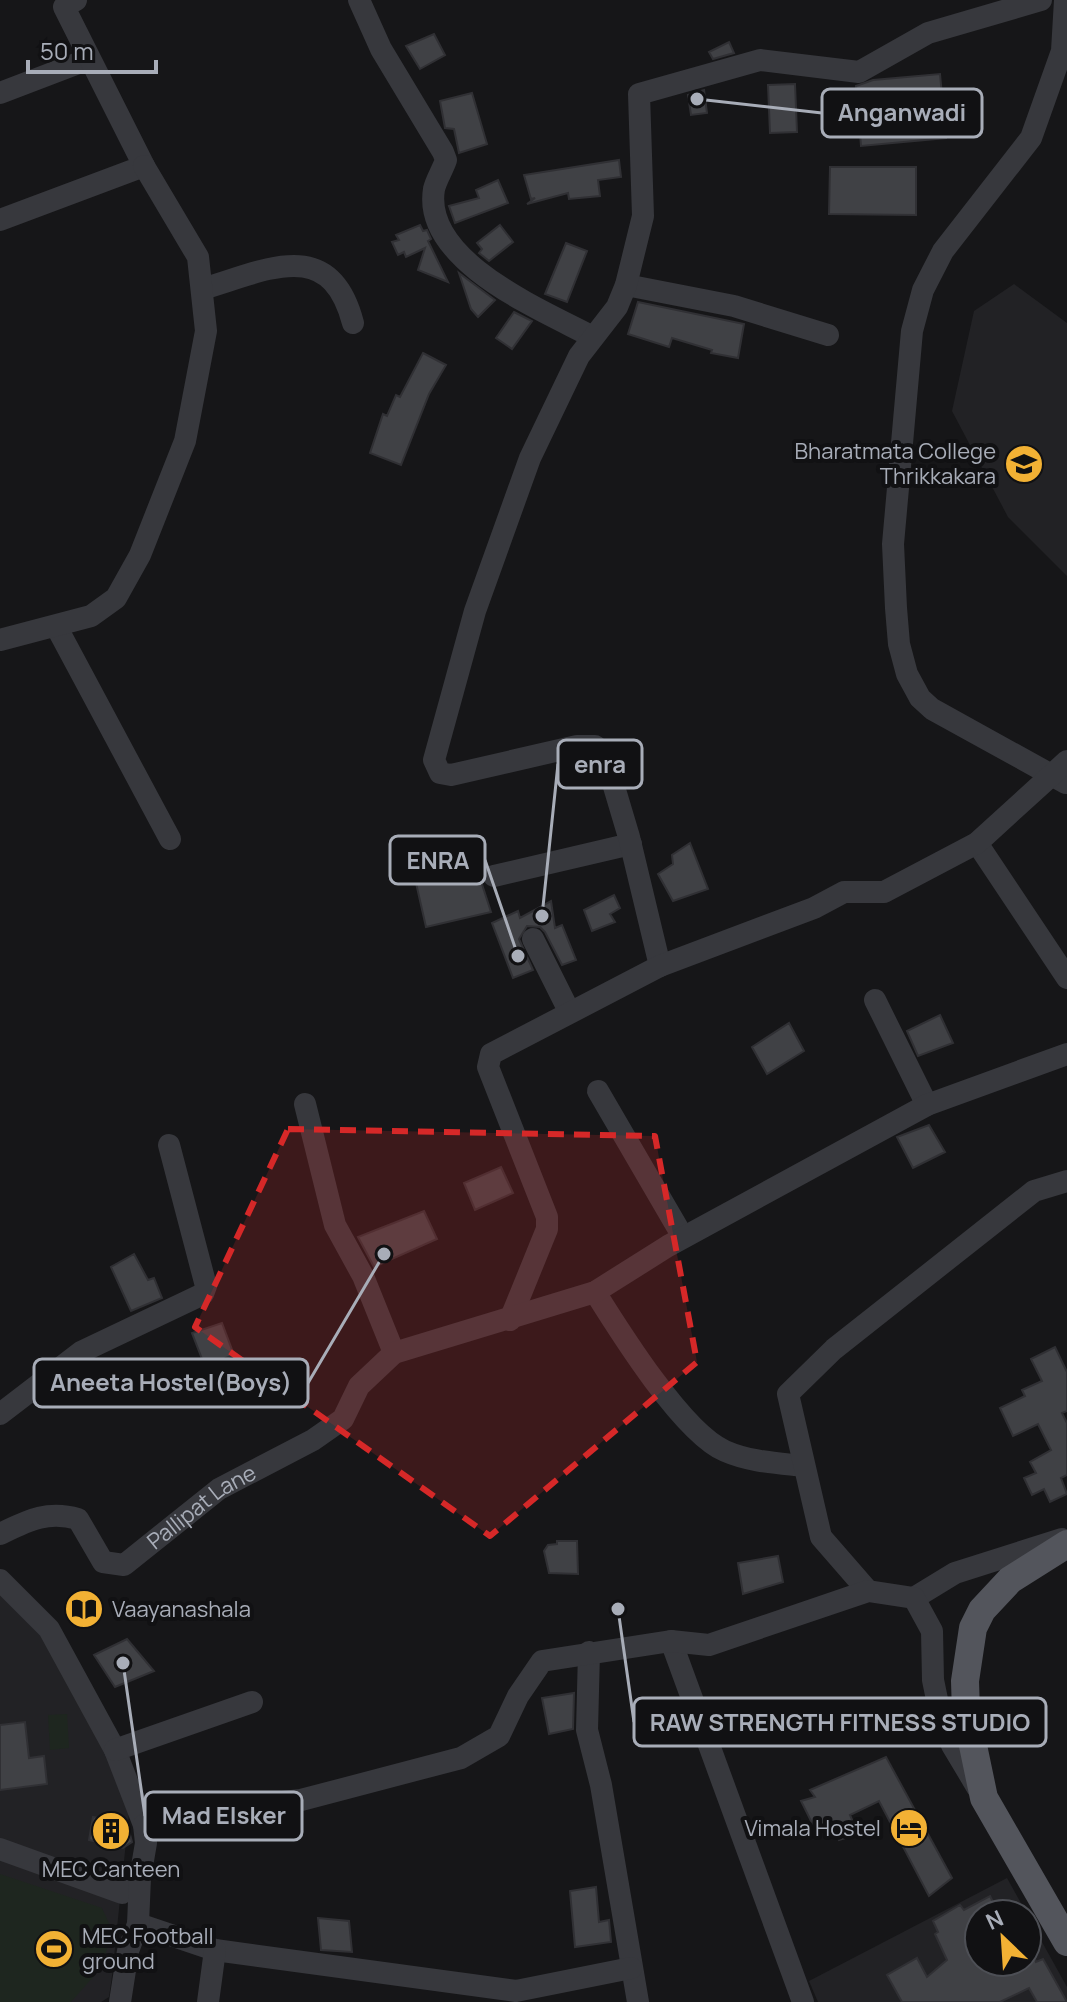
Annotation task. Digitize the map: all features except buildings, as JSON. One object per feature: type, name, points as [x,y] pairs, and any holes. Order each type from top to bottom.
[{"type":"main road","points":[[1067,1544],[1010,1580],[982,1610],[973,1628],[965,1681],[966,1712],[984,1798],[1067,1942]]},
{"type":"street","points":[[0,640],[91,616],[116,598],[140,555],[185,441],[206,331],[198,257],[144,166],[64,7],[76,0]]},
{"type":"street","points":[[359,0],[381,49],[446,160],[434,188],[435,212],[449,244],[465,260],[518,297],[593,337]]},
{"type":"street","points":[[660,966],[631,844],[604,753],[595,746],[577,746],[451,775],[440,773],[434,760],[458,667],[501,533],[579,356],[617,307],[626,285],[643,216],[639,94],[760,60],[859,72],[928,33],[1041,0]]},
{"type":"street","points":[[510,1320],[547,1229],[547,1217],[488,1059],[569,1011],[660,966],[814,908],[844,892],[884,892],[977,843],[1062,774],[932,709],[920,698],[907,674],[899,644],[893,544],[912,331],[923,290],[961,225],[1031,138],[1062,51],[1065,0]]},
{"type":"street","points":[[0,93],[89,59]]},
{"type":"street","points":[[0,220],[144,166]]},
{"type":"street","points":[[202,289],[275,268],[308,264],[331,278],[347,299],[353,323]]},
{"type":"street","points":[[626,285],[734,306],[828,335]]},
{"type":"street","points":[[56,626],[170,839]]},
{"type":"street","points":[[977,843],[1067,978]]},
{"type":"street","points":[[494,876],[631,844]]},
{"type":"street","points":[[533,939],[569,1011]]},
{"type":"street","points":[[875,1000],[927,1105]]},
{"type":"street","points":[[305,1104],[335,1225],[363,1276],[394,1353],[595,1292],[683,1237],[927,1105],[1067,1054]]},
{"type":"street","points":[[598,1091],[683,1237]]},
{"type":"street","points":[[0,1414],[81,1352],[203,1294],[206,1286],[169,1145]]},
{"type":"street","points":[[868,1591],[821,1537],[788,1394],[834,1349],[1034,1191],[1067,1181]]},
{"type":"street","points":[[595,1292],[645,1369],[721,1450],[752,1461],[804,1466]]},
{"type":"street","name":"Pallipat Lane","points":[[0,1534],[36,1516],[59,1514],[78,1519],[103,1562],[124,1565],[219,1489],[261,1464],[313,1440],[343,1419],[359,1386],[394,1353]]},
{"type":"street","points":[[144,1825],[210,1810],[301,1800],[461,1758],[499,1736],[518,1696],[542,1661],[671,1641],[709,1645],[868,1591],[914,1598],[955,1573],[1067,1537]]},
{"type":"street","points":[[0,1580],[49,1629],[115,1750],[144,1825],[146,1843],[140,1878],[138,1924],[128,1951],[120,2002]]},
{"type":"street","points":[[914,1598],[932,1631],[933,1680],[940,1714],[952,1745],[984,1798]]},
{"type":"street","points":[[671,1641],[803,2002]]},
{"type":"street","points":[[589,1652],[587,1730],[601,1785],[638,2002]]},
{"type":"street","points":[[115,1750],[252,1702]]},
{"type":"street","points":[[0,1849],[122,1893],[140,1878]]},
{"type":"street","points":[[138,1924],[215,1950],[515,1996],[631,1968]]},
{"type":"street","points":[[208,2002],[215,1950]]},
{"type":"highlighted area","points":[[288,1129],[655,1136],[697,1362],[490,1536],[195,1327]]},
{"type":"shaded area","name":"Bharatmata College Thrikkakara","points":[[1014,284],[1067,323],[1067,576],[1008,517],[952,411],[974,311]]},
{"type":"shaded area","points":[[0,1585],[48,1633],[131,1794],[109,1997],[101,2002],[0,2002]]},
{"type":"shaded area","points":[[67,1714],[69,1748],[50,1750],[48,1715]]},
{"type":"shaded area","name":"MEC Football ground","points":[[0,1874],[102,1908],[112,1930],[102,1967],[71,2002],[0,2002]]},
{"type":"shaded area","points":[[1007,1878],[1018,1898],[969,1898]]},
{"type":"shaded area","points":[[963,1901],[963,1978],[1043,1978],[1043,1944],[1067,1987],[1067,2002],[818,2002],[809,1981]]},
{"type":"place","name":"Anganwadi","points":[[697,99]]},
{"type":"place","name":"Bharatmata College Thrikkakara","points":[[1024,464]]},
{"type":"place","name":"enra","points":[[542,916]]},
{"type":"place","name":"ENRA","points":[[518,956]]},
{"type":"place","name":"Aneeta Hostel(Boys)","points":[[384,1254]]},
{"type":"place","name":"Vaayanashala","points":[[84,1609]]},
{"type":"place","name":"RAW STRENGTH FITNESS STUDIO","points":[[618,1609]]},
{"type":"place","name":"Mad Elsker","points":[[123,1663]]},
{"type":"place","name":"Vimala Hostel","points":[[909,1828]]},
{"type":"place","name":"MEC Canteen","points":[[111,1831]]},
{"type":"place","name":"MEC Football ground","points":[[54,1949]]}]
